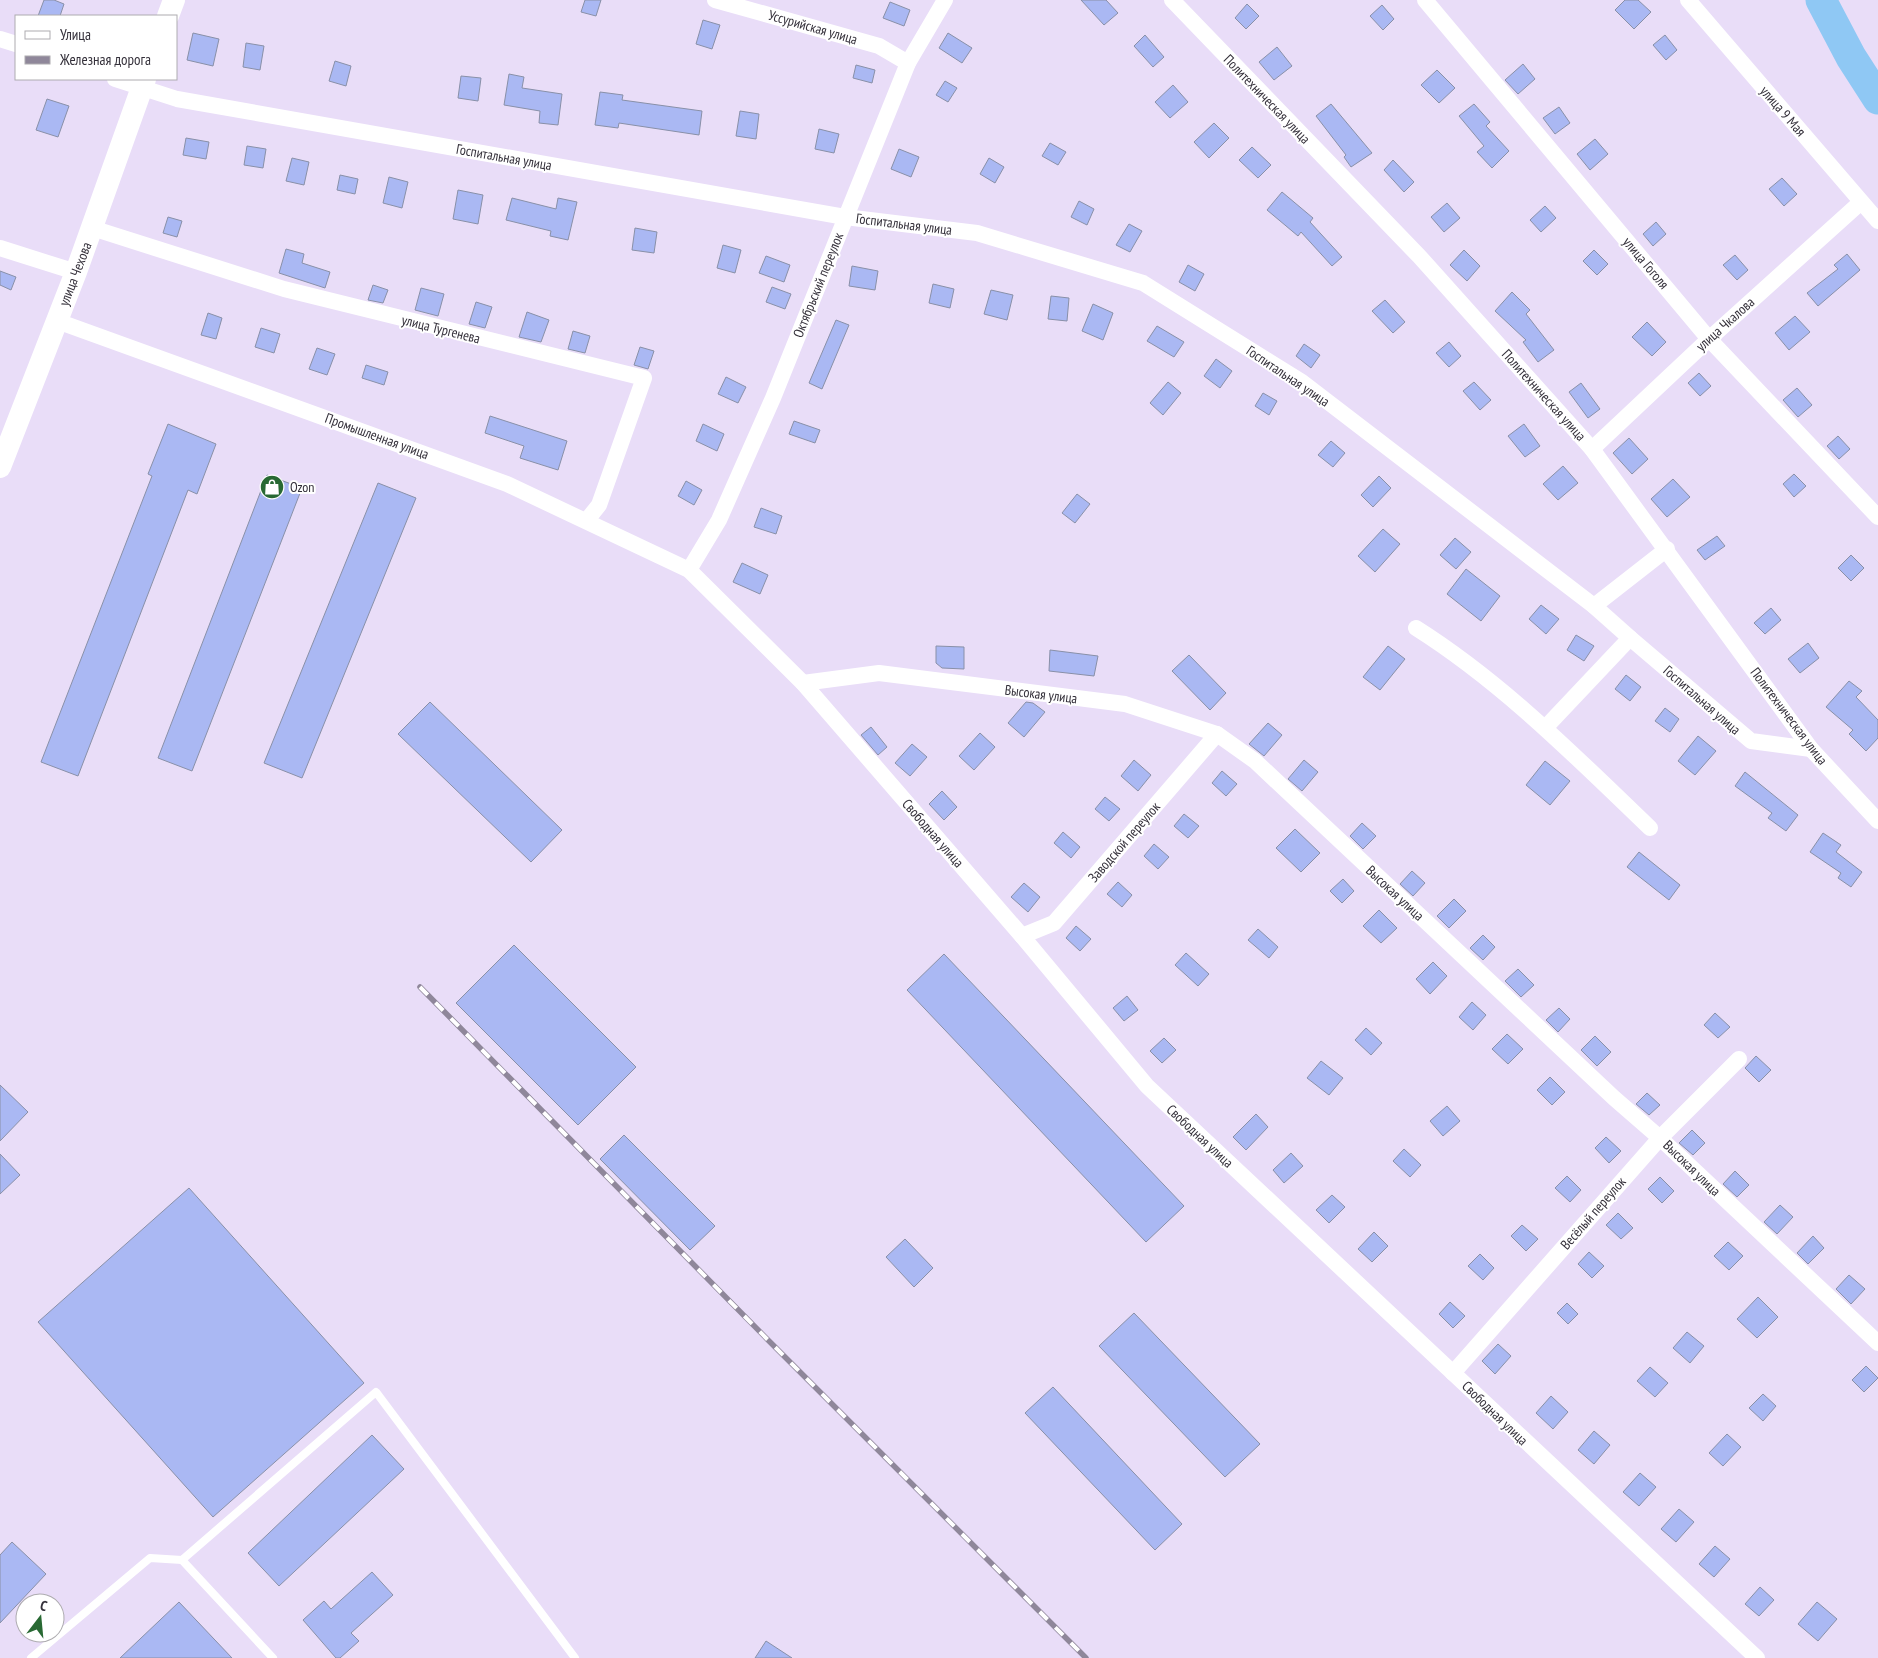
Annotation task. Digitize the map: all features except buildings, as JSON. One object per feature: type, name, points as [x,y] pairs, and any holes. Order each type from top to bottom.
[{"type":"main road","points":[[168,15],[174,0]]},
{"type":"main road","name":"улица Чехова","points":[[0,467],[58,321],[144,84]]},
{"type":"street","name":"Уссурийская улица","points":[[715,0],[879,46],[908,63]]},
{"type":"street","name":"Октябрьский переулок","points":[[689,570],[718,520],[773,398],[908,63],[945,0]]},
{"type":"street","name":"Политехническая улица","points":[[1172,0],[1419,256],[1592,449],[1667,549],[1811,749],[1878,821]]},
{"type":"street","name":"улица Гоголя","points":[[1425,0],[1709,339],[1878,517]]},
{"type":"street","name":"улица 9 Мая","points":[[1688,0],[1878,221]]},
{"type":"street","points":[[0,39],[15,44]]},
{"type":"street","name":"Госпитальная улица","points":[[121,80],[144,84],[177,99],[845,217],[977,233],[1143,283],[1302,382],[1594,606],[1751,741],[1811,749]]},
{"type":"street","name":"улица Чкалова","points":[[1592,449],[1709,339],[1861,202]]},
{"type":"street","name":"улица Тургенева","points":[[92,228],[284,288],[644,378],[599,505],[587,520]]},
{"type":"street","points":[[0,248],[76,272]]},
{"type":"street","name":"Промышленная улица","points":[[58,321],[507,484],[587,520],[689,570]]},
{"type":"street","points":[[1594,606],[1667,549]]},
{"type":"street","name":"Свободная улица","points":[[689,570],[803,683],[1022,936],[1147,1086],[1758,1658]]},
{"type":"street","points":[[1416,628],[1445,646],[1545,728],[1650,828]]},
{"type":"street","points":[[1545,728],[1630,638]]},
{"type":"street","name":"Высокая улица","points":[[803,683],[879,673],[1125,704],[1217,734],[1255,762],[1878,1343]]},
{"type":"street","name":"Заводской переулок","points":[[1022,936],[1054,923],[1217,734]]},
{"type":"street","name":"Весёлый переулок","points":[[1452,1373],[1660,1138],[1739,1059]]},
{"type":"lane","points":[[182,1560],[376,1392],[575,1658]]},
{"type":"lane","points":[[31,1658],[150,1558],[182,1560],[273,1658]]},
{"type":"waterway","points":[[1821,0],[1851,57],[1878,99]]},
{"type":"railway","points":[[420,987],[767,1339],[1086,1658]]},
{"type":"place","name":"Ozon","points":[[272,487]]}]
